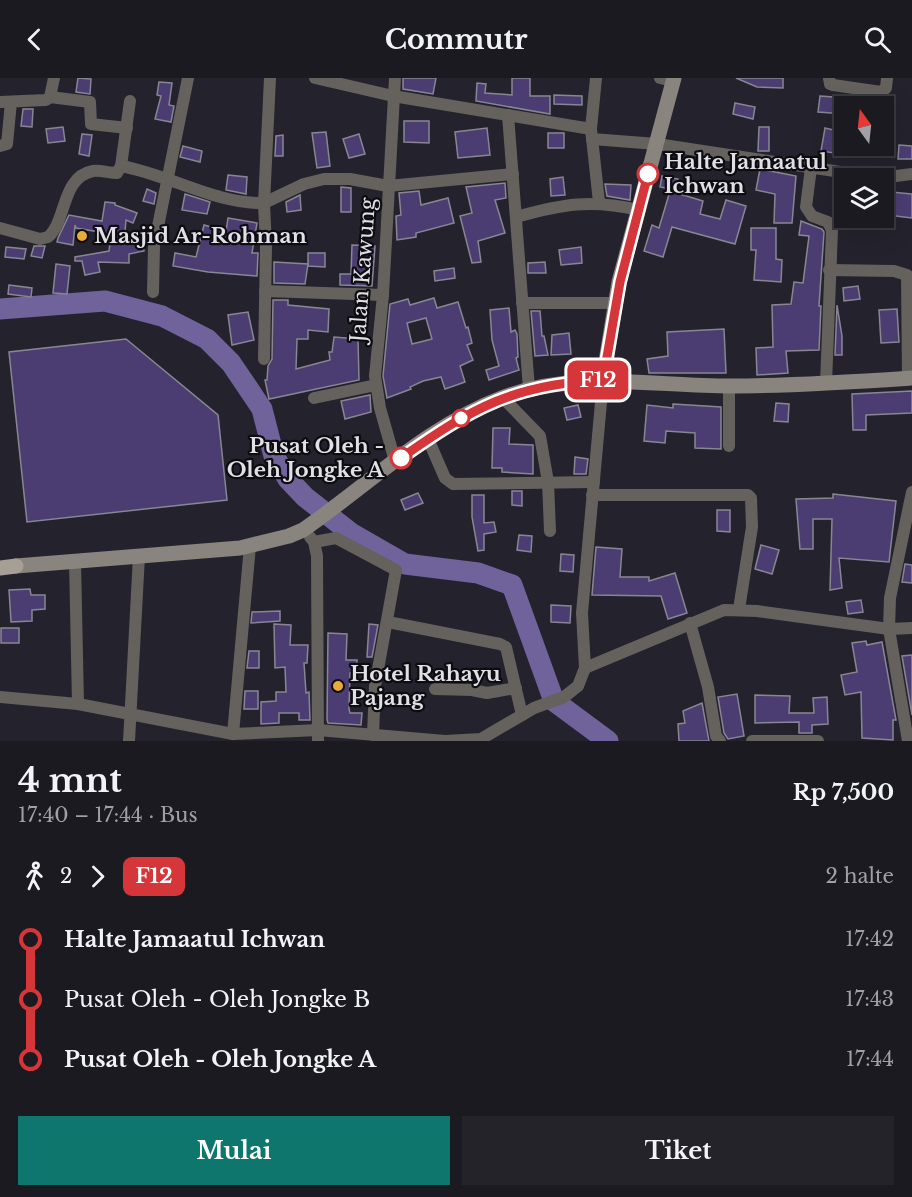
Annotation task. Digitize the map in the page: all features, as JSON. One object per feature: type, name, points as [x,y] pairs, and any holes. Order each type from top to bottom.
[{"type":"main road","points":[[603,380],[616,303],[657,144],[669,79]]},
{"type":"main road","points":[[8,567],[249,546],[308,526],[395,461],[462,417],[503,398],[557,383],[603,380],[729,386],[826,384],[910,378]]},
{"type":"street","points":[[50,97],[54,78]]},
{"type":"street","points":[[153,292],[154,246],[188,78]]},
{"type":"street","points":[[264,359],[266,291],[264,203],[270,78]]},
{"type":"street","points":[[315,78],[393,96],[508,115],[592,134],[880,178],[912,174]]},
{"type":"street","name":"Jalan Kawung","points":[[395,78],[376,385],[395,461]]},
{"type":"street","points":[[596,78],[592,134],[599,202]]},
{"type":"street","points":[[829,78],[830,84],[833,85],[881,92],[886,88],[887,78]]},
{"type":"street","points":[[0,146],[7,144],[6,102],[46,100],[50,97],[90,102],[92,124],[127,128]]},
{"type":"street","points":[[0,228],[40,238],[48,237],[55,228],[64,202],[80,177],[95,171],[117,172],[121,166],[130,101]]},
{"type":"street","points":[[508,115],[529,389]]},
{"type":"street","points":[[121,166],[169,178],[230,201],[264,203],[304,184],[324,179],[350,179],[388,186],[513,174]]},
{"type":"street","points":[[811,168],[806,207],[812,216],[831,225],[826,384]]},
{"type":"street","points":[[516,217],[555,207],[599,202],[639,210]]},
{"type":"street","points":[[829,270],[894,271],[907,274],[910,378]]},
{"type":"street","points":[[266,291],[383,295]]},
{"type":"street","points":[[522,303],[616,303]]},
{"type":"street","points":[[0,697],[78,704],[233,734],[373,735],[444,741],[481,739],[534,708],[564,698],[578,686],[585,668],[582,613],[603,380]]},
{"type":"street","points":[[314,398],[376,385]]},
{"type":"street","points":[[729,386],[729,446]]},
{"type":"street","points":[[503,398],[540,436],[548,482],[550,531]]},
{"type":"street","points":[[428,439],[448,483],[548,482],[593,488],[748,495],[751,498],[752,527],[739,609]]},
{"type":"street","points":[[908,741],[889,629],[890,598],[912,492]]},
{"type":"street","points":[[308,526],[314,542],[318,579],[318,735]]},
{"type":"street","points":[[314,542],[336,538],[396,570],[375,686],[373,735]]},
{"type":"street","points":[[233,734],[249,546]]},
{"type":"street","points":[[129,741],[140,556]]},
{"type":"street","points":[[75,561],[78,704]]},
{"type":"street","points":[[585,668],[724,610],[739,609],[889,629],[912,628]]},
{"type":"street","points":[[388,622],[506,647],[522,715]]},
{"type":"street","points":[[690,623],[708,687],[716,736],[720,741]]},
{"type":"street","points":[[435,689],[472,690],[487,693],[516,688]]},
{"type":"street","points":[[752,741],[818,741]]},
{"type":"building","points":[[78,78],[91,79],[90,94],[76,92]]},
{"type":"building","points":[[403,78],[436,78],[433,94],[403,89]]},
{"type":"building","points":[[512,78],[530,78],[530,96],[550,96],[550,114],[476,101],[477,83],[486,84],[485,93],[512,95]]},
{"type":"building","points":[[736,78],[783,78],[783,88],[757,87]]},
{"type":"building","points":[[159,82],[172,83],[169,105],[174,106],[171,122],[155,119],[161,96],[157,95]]},
{"type":"building","points":[[554,95],[582,96],[582,105],[554,104]]},
{"type":"building","points":[[820,96],[834,97],[834,113],[818,112]]},
{"type":"building","points":[[735,103],[755,107],[753,119],[733,114]]},
{"type":"building","points":[[23,109],[33,109],[32,127],[21,126]]},
{"type":"building","points":[[404,121],[429,121],[429,143],[404,142]]},
{"type":"building","points":[[63,127],[65,141],[48,143],[46,129]]},
{"type":"building","points":[[759,127],[769,127],[769,151],[758,151]]},
{"type":"building","points":[[487,128],[490,155],[458,158],[455,132]]},
{"type":"building","points":[[825,128],[834,130],[834,153],[821,151]]},
{"type":"building","points":[[326,132],[330,166],[317,168],[312,133]]},
{"type":"building","points":[[548,133],[564,133],[564,148],[548,148]]},
{"type":"building","points":[[82,134],[92,135],[89,156],[79,154]]},
{"type":"building","points":[[359,134],[365,154],[349,158],[343,139]]},
{"type":"building","points":[[283,135],[283,156],[275,156],[276,136]]},
{"type":"building","points":[[899,145],[912,146],[912,159],[898,159]]},
{"type":"building","points":[[183,146],[202,151],[200,162],[180,157]]},
{"type":"building","points":[[760,169],[796,176],[792,223],[774,223],[775,194],[756,190]]},
{"type":"building","points":[[228,175],[247,177],[246,194],[226,190]]},
{"type":"building","points":[[662,176],[678,179],[676,190],[660,187]]},
{"type":"building","points":[[563,177],[565,195],[551,196],[550,179]]},
{"type":"building","points":[[505,183],[506,198],[495,200],[505,233],[478,241],[481,262],[472,263],[460,216],[472,213],[466,187]]},
{"type":"building","points":[[605,184],[631,185],[630,200],[607,196]]},
{"type":"building","points":[[341,187],[351,188],[351,212],[341,212]]},
{"type":"building","points":[[147,189],[156,193],[154,204],[143,201]]},
{"type":"building","points":[[419,191],[421,205],[448,198],[454,223],[416,233],[416,237],[397,240],[396,216],[401,215],[399,193]]},
{"type":"building","points":[[670,191],[703,201],[700,214],[720,219],[726,200],[746,206],[735,244],[672,227],[663,257],[644,251],[652,225],[659,228]]},
{"type":"building","points":[[894,192],[912,194],[912,218],[894,216]]},
{"type":"building","points":[[185,194],[210,202],[207,214],[182,210]]},
{"type":"building","points":[[300,195],[301,210],[287,212],[286,202]]},
{"type":"building","points":[[105,202],[115,203],[115,205],[137,213],[133,223],[126,220],[124,243],[142,240],[144,251],[129,254],[129,263],[98,262],[100,272],[85,275],[82,261],[75,261],[75,257],[109,251],[111,234],[76,228],[75,225],[73,245],[57,242],[58,238],[69,215],[102,221]]},
{"type":"building","points":[[228,218],[257,223],[252,253],[258,253],[257,276],[208,272],[173,266],[175,253],[196,257],[204,225],[226,231]]},
{"type":"building","points":[[801,221],[822,229],[824,232],[819,306],[821,306],[819,350],[786,351],[788,373],[757,375],[756,348],[773,347],[772,305],[791,304],[794,282],[803,283],[809,236],[799,235]]},
{"type":"building","points":[[751,228],[776,228],[776,259],[782,260],[781,282],[754,280],[756,250],[751,250]]},
{"type":"building","points":[[352,245],[375,246],[372,286],[340,285],[340,274],[351,274]]},
{"type":"building","points":[[34,246],[45,246],[42,258],[31,256]]},
{"type":"building","points":[[6,247],[26,249],[24,259],[5,257]]},
{"type":"building","points":[[581,247],[582,263],[561,265],[559,250]]},
{"type":"building","points":[[308,253],[325,253],[325,267],[308,266]]},
{"type":"building","points":[[274,262],[308,264],[305,284],[274,283]]},
{"type":"building","points":[[545,262],[546,273],[528,273],[528,263]]},
{"type":"building","points":[[56,264],[70,266],[67,294],[53,293]]},
{"type":"building","points":[[454,268],[455,278],[435,281],[434,271]]},
{"type":"building","points":[[9,285],[32,288],[31,297],[8,294]]},
{"type":"building","points":[[858,286],[860,299],[844,301],[843,288]]},
{"type":"building","points":[[434,298],[437,308],[458,302],[466,328],[468,327],[472,343],[467,345],[473,360],[460,366],[465,382],[445,389],[441,377],[423,381],[410,387],[411,389],[387,398],[383,376],[390,304],[408,299],[410,305]],"holes":[[[426,318],[432,339],[412,344],[407,323]]]},
{"type":"building","points":[[273,300],[288,300],[288,305],[329,309],[328,332],[308,330],[308,339],[297,339],[296,369],[330,360],[329,352],[332,352],[334,337],[358,339],[359,380],[269,399],[265,380],[267,380],[268,366],[272,359]]},
{"type":"building","points":[[837,305],[842,336],[842,355],[835,355]]},
{"type":"building","points":[[509,308],[511,332],[515,330],[517,334],[518,357],[516,358],[519,370],[489,380],[486,370],[499,366],[492,340],[490,310]]},
{"type":"building","points":[[897,309],[899,342],[881,343],[879,310]]},
{"type":"building","points":[[531,311],[540,311],[542,336],[544,336],[548,355],[535,356]]},
{"type":"building","points":[[248,312],[254,340],[232,345],[228,315]]},
{"type":"building","points":[[724,329],[726,373],[649,373],[647,359],[668,356],[667,332]]},
{"type":"building","points":[[569,333],[571,354],[551,355],[552,335]]},
{"type":"building","points":[[126,339],[218,415],[227,500],[27,522],[9,352]]},
{"type":"building","points":[[912,391],[912,413],[866,415],[866,430],[853,430],[852,394]]},
{"type":"building","points":[[370,395],[371,412],[345,419],[341,401]]},
{"type":"building","points":[[776,403],[789,404],[788,422],[774,421]]},
{"type":"building","points":[[673,404],[721,407],[721,449],[695,448],[695,433],[666,431],[665,443],[644,441],[647,405],[673,408]]},
{"type":"building","points":[[578,405],[581,417],[567,420],[564,408]]},
{"type":"building","points":[[493,428],[510,428],[509,444],[533,445],[533,474],[502,472],[502,468],[492,468]]},
{"type":"building","points":[[575,457],[588,459],[586,474],[574,474]]},
{"type":"building","points":[[512,491],[522,491],[522,506],[512,505]]},
{"type":"building","points":[[418,493],[423,503],[405,510],[401,500]]},
{"type":"building","points":[[833,494],[896,501],[889,562],[839,558],[842,588],[830,590],[832,519],[813,519],[813,549],[800,549],[796,499],[833,498]]},
{"type":"building","points":[[472,495],[484,495],[484,523],[494,522],[496,532],[484,534],[484,550],[478,551],[472,517]]},
{"type":"building","points":[[717,510],[730,510],[730,532],[717,531]]},
{"type":"building","points":[[519,535],[532,536],[531,552],[517,550]]},
{"type":"building","points":[[761,545],[779,550],[772,574],[755,569]]},
{"type":"building","points":[[596,547],[622,549],[620,577],[649,577],[649,581],[675,573],[687,613],[668,619],[661,596],[592,595]]},
{"type":"building","points":[[561,554],[574,555],[573,572],[560,571]]},
{"type":"building","points":[[905,564],[912,565],[912,583],[902,582]]},
{"type":"building","points":[[30,589],[31,595],[45,595],[45,609],[32,610],[32,621],[11,622],[9,590]]},
{"type":"building","points":[[861,600],[863,612],[848,614],[846,602]]},
{"type":"building","points":[[551,605],[571,606],[570,623],[551,622]]},
{"type":"building","points":[[280,611],[280,621],[251,623],[252,612]]},
{"type":"building","points":[[274,624],[291,625],[290,645],[308,645],[307,663],[304,663],[306,693],[309,692],[310,720],[299,720],[299,713],[279,713],[279,723],[261,724],[261,702],[276,701],[276,692],[286,692],[285,667],[275,668]]},
{"type":"building","points":[[369,624],[378,625],[372,657],[367,657]]},
{"type":"building","points":[[1,628],[19,628],[19,643],[1,643]]},
{"type":"building","points":[[328,633],[347,634],[346,660],[357,660],[356,673],[350,673],[349,709],[350,713],[362,713],[361,725],[328,723]]},
{"type":"building","points":[[866,641],[867,645],[882,642],[896,720],[893,720],[893,740],[862,738],[861,692],[845,695],[841,675],[857,672],[852,643]]},
{"type":"building","points":[[249,651],[259,651],[259,668],[247,668]]},
{"type":"building","points":[[912,655],[912,715],[902,656]]},
{"type":"building","points":[[245,691],[258,691],[258,709],[244,709]]},
{"type":"building","points":[[737,694],[744,736],[728,739],[724,733],[718,697]]},
{"type":"building","points":[[755,695],[790,696],[789,713],[814,713],[813,698],[827,697],[828,724],[812,725],[812,733],[799,733],[799,722],[755,723]]},
{"type":"building","points":[[702,703],[709,741],[679,741],[678,724],[685,723],[683,711]]},
{"type":"waterway","points":[[0,309],[105,301],[162,316],[207,339],[231,363],[262,409],[274,456],[288,479],[305,497],[351,533],[405,564],[478,573],[512,585],[554,701],[608,741]]},
{"type":"bus line","name":"F12","points":[[401,458],[462,417],[503,398],[545,385],[603,380],[620,282],[648,174]]},
{"type":"place","name":"Halte Jamaatul Ichwan","points":[[648,174]]},
{"type":"place","name":"Masjid Ar-Rohman","points":[[82,236]]},
{"type":"place","name":"Pusat Oleh - Oleh Jongke A","points":[[401,458]]},
{"type":"place","name":"Hotel Rahayu Pajang","points":[[338,686]]}]
